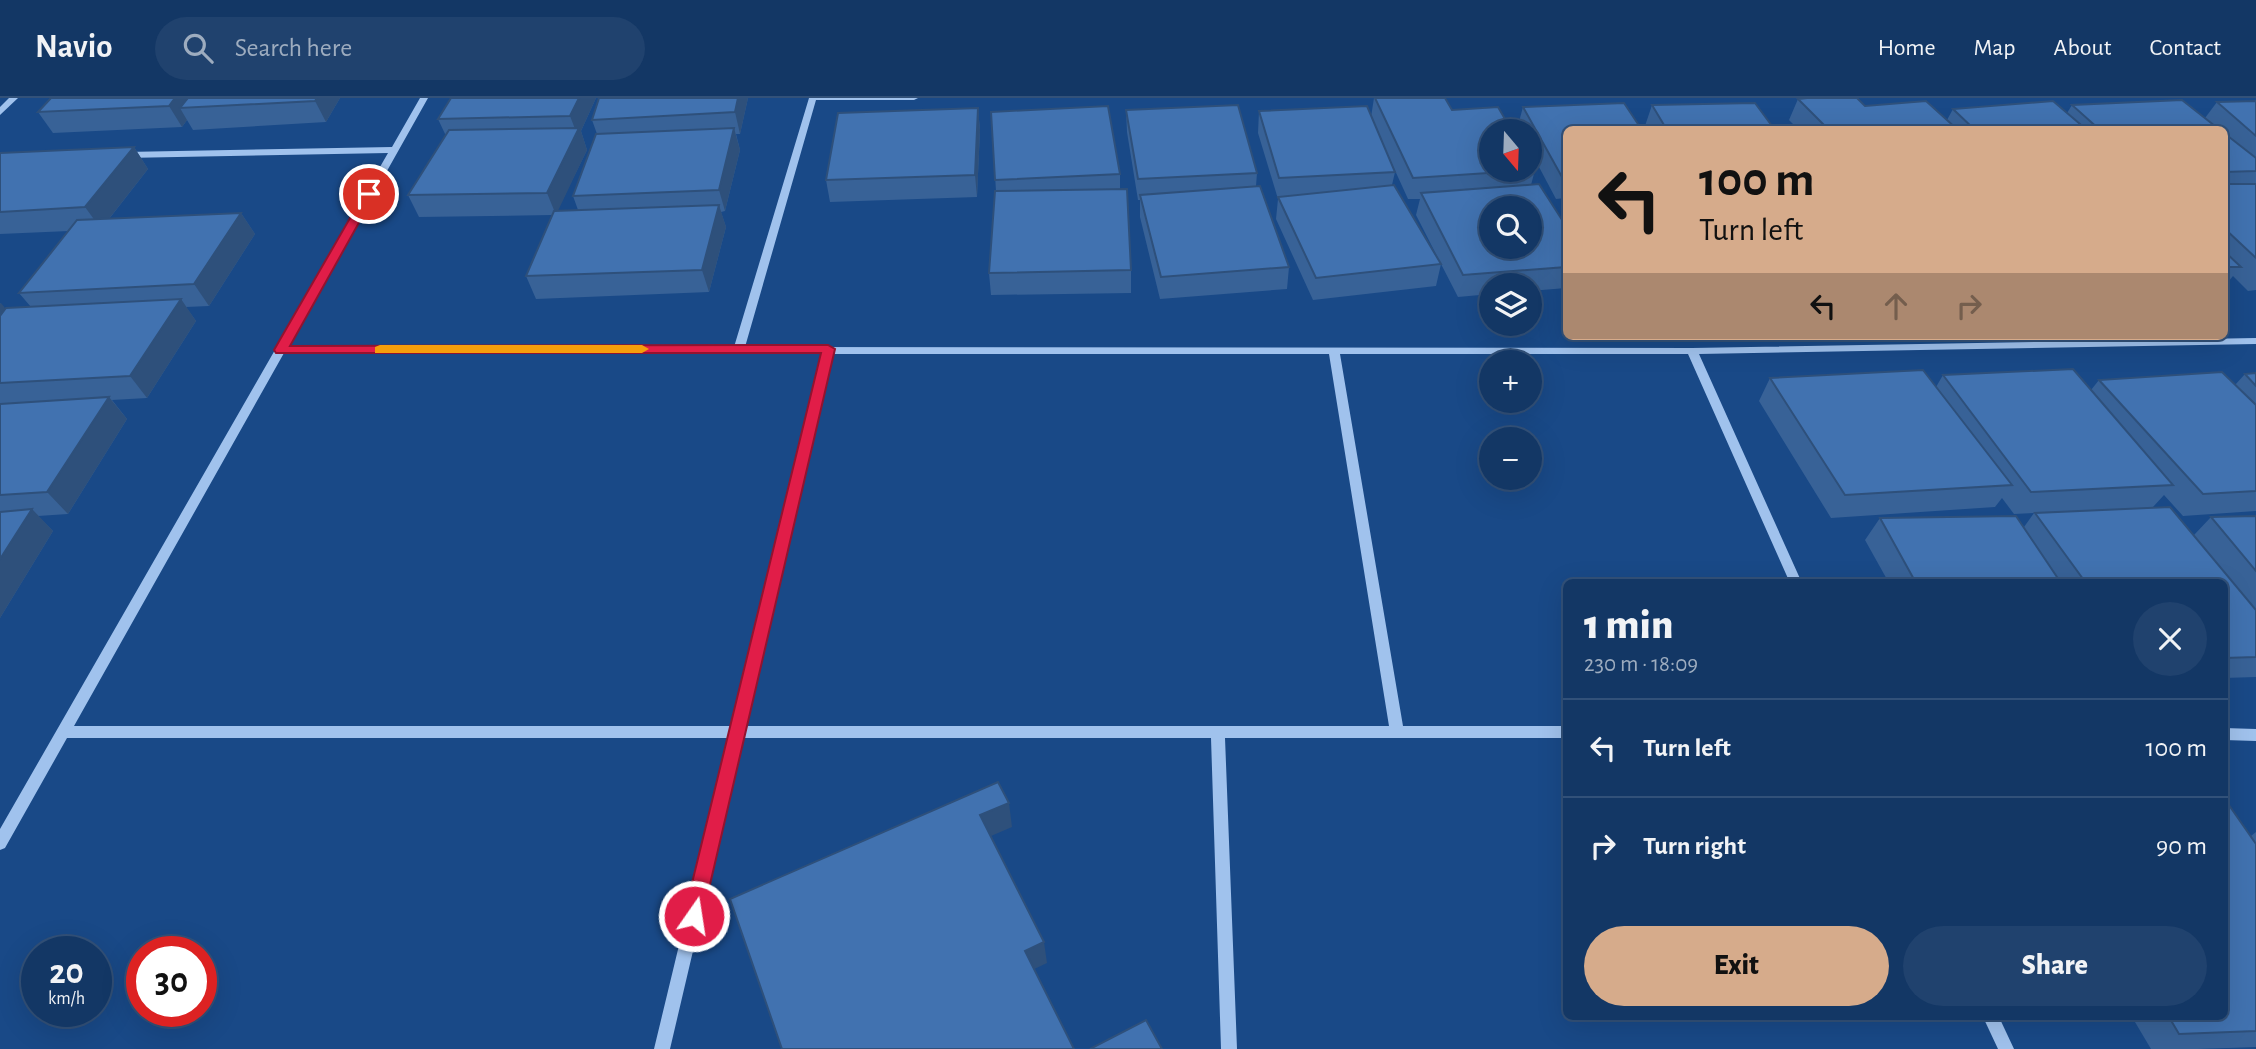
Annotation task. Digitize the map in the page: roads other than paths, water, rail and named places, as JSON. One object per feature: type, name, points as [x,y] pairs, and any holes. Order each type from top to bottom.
[{"type":"street","points":[[0,112],[14,98]]},
{"type":"street","points":[[0,843],[424,98]]},
{"type":"street","points":[[738,349],[813,98],[914,98]]},
{"type":"street","points":[[109,156],[394,150]]},
{"type":"street","points":[[281,350],[1692,351],[2256,341]]},
{"type":"street","points":[[662,1049],[828,349]]},
{"type":"street","points":[[1334,351],[1397,732]]},
{"type":"street","points":[[1692,351],[1794,579]]},
{"type":"street","points":[[63,732],[1563,732]]},
{"type":"street","points":[[1218,732],[1229,1049]]},
{"type":"street","points":[[2228,734],[2256,734]]},
{"type":"street","points":[[1992,1020],[2006,1049]]}]
